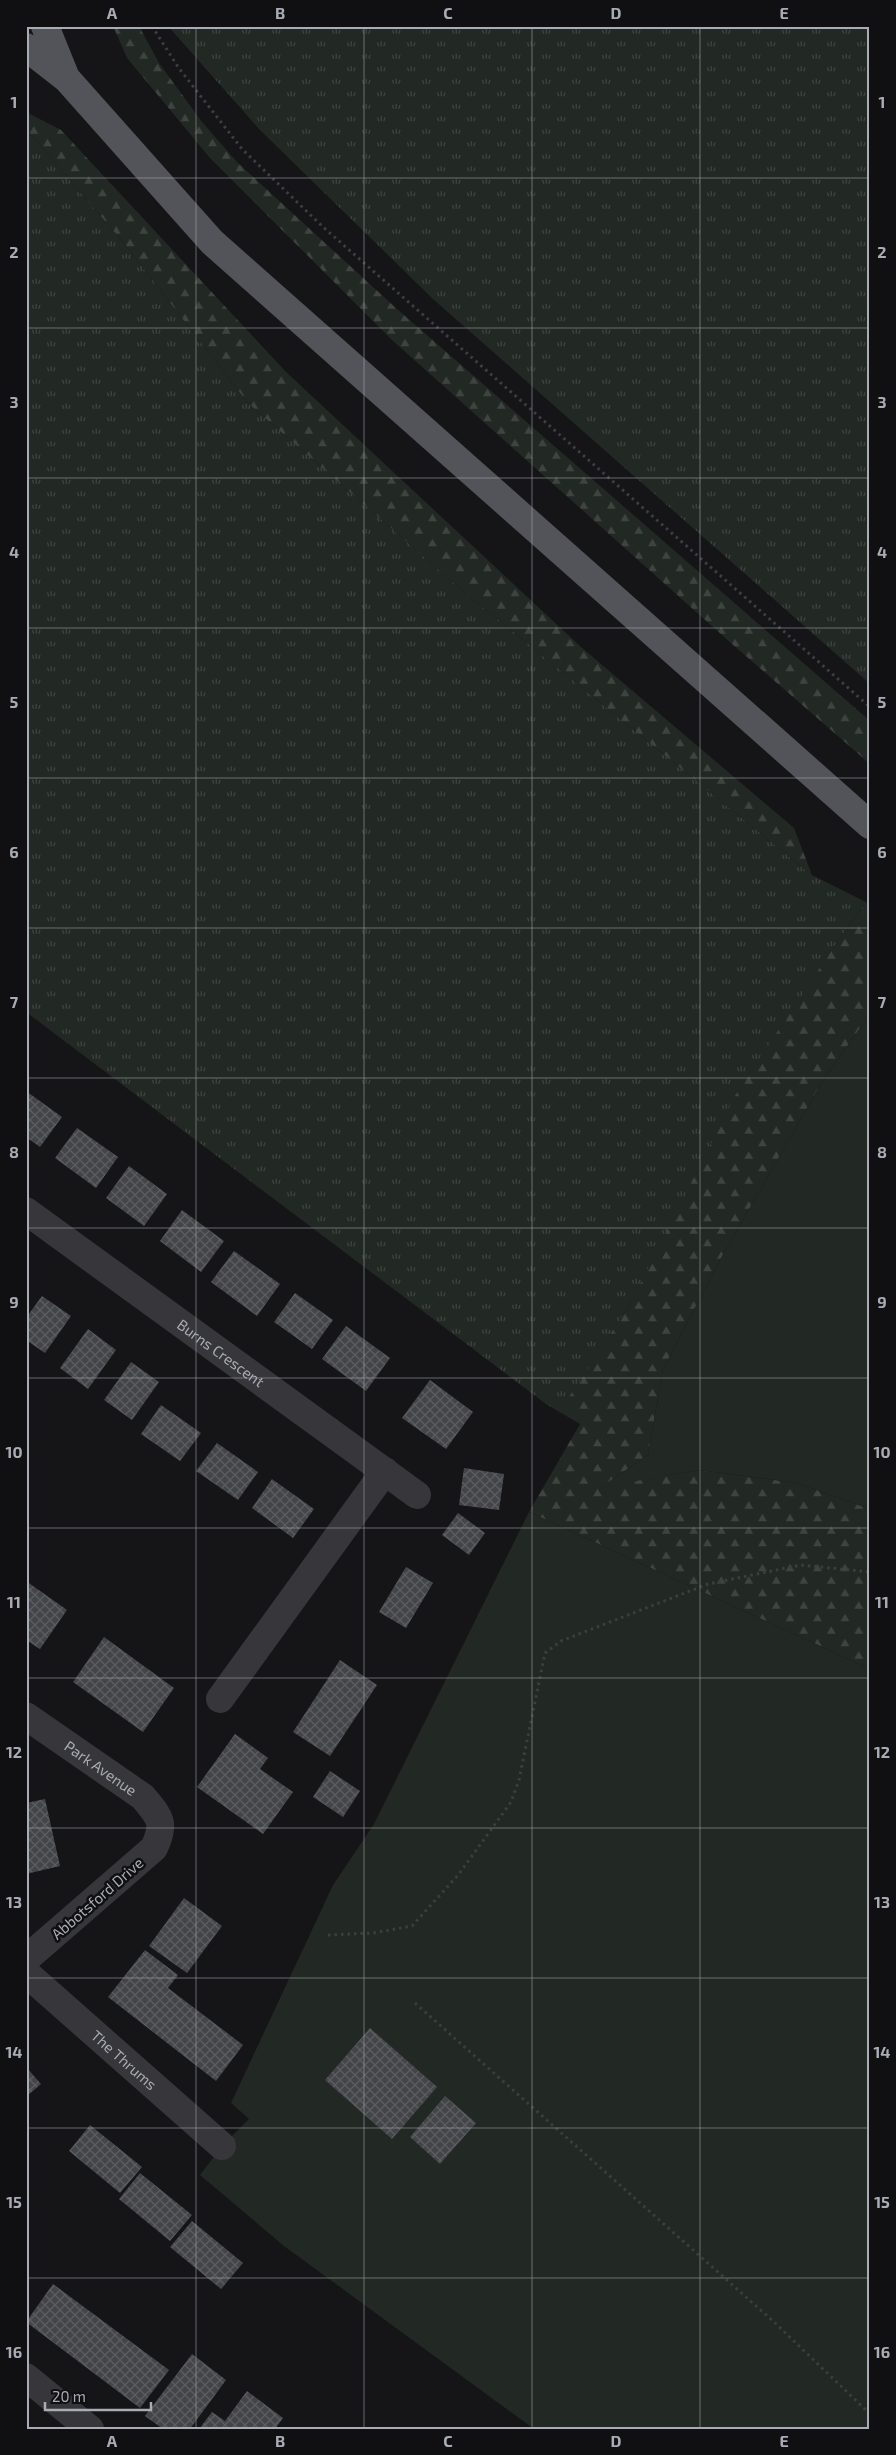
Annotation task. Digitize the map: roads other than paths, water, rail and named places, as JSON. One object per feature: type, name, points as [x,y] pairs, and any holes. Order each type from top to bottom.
[{"type":"main road","points":[[45,26],[67,79]]},
{"type":"main road","points":[[26,47],[67,79],[212,242],[870,825]]},
{"type":"street","name":"Burns Crescent","points":[[26,1211],[417,1495]]},
{"type":"street","points":[[220,1699],[385,1472]]},
{"type":"street","name":"Park Avenue","points":[[26,1716],[143,1797],[157,1815],[162,1831]]},
{"type":"street","name":"Abbotsford Drive","points":[[26,1959],[154,1848],[162,1831]]},
{"type":"street","name":"The Thrums","points":[[26,1974],[222,2146]]},
{"type":"street","points":[[26,2377],[90,2429]]}]
